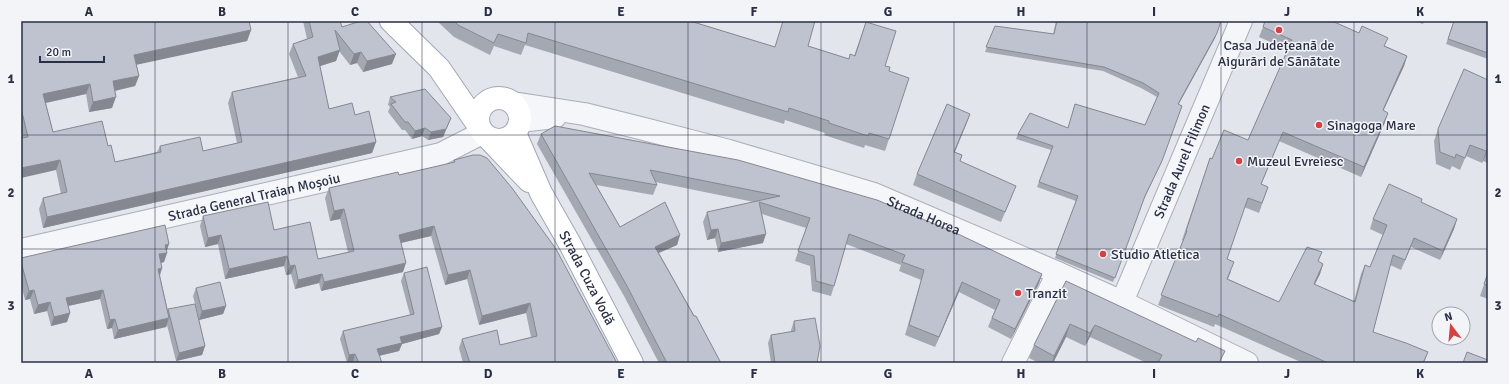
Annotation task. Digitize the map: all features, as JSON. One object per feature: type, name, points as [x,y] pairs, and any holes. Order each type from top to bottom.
[{"type":"main road","name":"Strada Cuza Vodă","points":[[391,21],[439,68],[512,114],[541,193],[570,244],[632,363]]},
{"type":"main road","name":"Strada Cuza Vodă","points":[[439,68],[483,132],[541,193]]},
{"type":"main road","points":[[492,99],[512,114],[509,138],[502,140],[495,140],[483,132],[477,118],[485,103],[492,99]]},
{"type":"street","name":"Strada Aurel Filimon","points":[[1122,302],[1241,21]]},
{"type":"street","name":"Strada Horea","points":[[512,114],[584,114],[728,151],[874,194],[1058,273],[1122,302],[1247,363]]},
{"type":"street","name":"Strada General Traian Moșoiu","points":[[21,250],[441,154],[483,132]]},
{"type":"street","points":[[1013,363],[1058,273]]},
{"type":"building","points":[[21,21],[249,21],[251,30],[134,55],[139,76],[113,81],[116,97],[93,102],[90,84],[43,94],[53,132],[102,121],[108,146],[111,145],[115,162],[161,152],[160,146],[200,137],[203,151],[242,142],[232,92],[306,76],[293,44],[313,37],[309,21],[340,21],[342,27],[361,21],[367,21],[396,54],[367,61],[361,52],[354,54],[335,30],[340,50],[318,57],[329,109],[352,103],[355,115],[369,111],[376,142],[47,217],[43,198],[67,192],[60,160],[21,168],[21,138],[28,137],[21,108]]},
{"type":"building","points":[[454,21],[690,21],[775,47],[783,21],[815,21],[808,46],[849,59],[850,54],[855,56],[866,22],[896,31],[885,66],[890,67],[889,71],[909,78],[889,139],[869,133],[868,136],[789,108],[788,112],[528,33],[526,43],[498,34],[494,43],[458,25]]},
{"type":"building","points":[[1057,21],[1221,21],[1217,33],[1178,104],[1182,106],[1162,161],[1145,196],[1115,278],[1056,254],[1078,196],[1039,182],[1053,146],[1018,134],[1030,113],[1068,128],[1075,104],[1145,125],[1159,93],[1143,83],[1104,67],[986,47],[995,26],[1054,34]]},
{"type":"building","points":[[1265,21],[1332,21],[1359,33],[1362,26],[1388,38],[1384,46],[1407,56],[1383,110],[1388,113],[1364,167],[1283,132],[1261,184],[1268,187],[1262,203],[1248,198],[1227,259],[1234,262],[1227,279],[1279,302],[1307,247],[1322,252],[1318,261],[1323,264],[1314,284],[1355,302],[1365,265],[1370,267],[1387,225],[1373,219],[1389,184],[1422,199],[1421,202],[1457,219],[1443,251],[1414,238],[1405,260],[1393,255],[1373,332],[1428,352],[1423,363],[1328,363],[1219,314],[1218,317],[1161,295],[1187,231],[1210,158],[1212,159],[1224,130],[1248,140],[1292,40],[1263,27]]},
{"type":"building","points":[[1454,21],[1488,21],[1488,53],[1448,39]]},
{"type":"building","points":[[1464,69],[1488,80],[1488,150],[1486,151],[1470,145],[1465,158],[1456,154],[1455,158],[1440,152],[1438,129]]},
{"type":"building","points":[[425,89],[451,118],[446,129],[431,132],[425,128],[415,131],[408,122],[405,122],[391,104],[396,102],[390,97]]},
{"type":"building","points":[[947,104],[970,114],[954,152],[962,155],[960,161],[1016,186],[1005,212],[917,174]]},
{"type":"building","points":[[555,126],[738,160],[877,200],[956,233],[1042,274],[1015,329],[992,318],[1000,300],[962,282],[939,337],[909,325],[924,270],[902,262],[905,255],[849,234],[834,286],[816,281],[814,256],[798,251],[810,218],[759,202],[766,234],[721,243],[718,229],[711,230],[707,212],[780,196],[650,170],[657,185],[589,173],[620,227],[665,202],[680,235],[655,247],[694,316],[696,316],[721,363],[667,363],[627,286],[541,134]]},
{"type":"building","points":[[473,155],[480,155],[487,158],[512,188],[556,249],[617,363],[470,363],[462,339],[497,330],[500,345],[537,336],[530,303],[482,316],[470,270],[448,275],[434,226],[399,235],[406,263],[324,282],[322,274],[298,280],[295,265],[290,266],[287,256],[229,269],[221,235],[208,238],[203,216],[268,202],[274,230],[310,222],[318,259],[354,251],[344,209],[334,211],[329,188],[398,172],[399,175],[455,162],[454,160]]},
{"type":"building","points":[[165,225],[169,244],[165,245],[167,253],[159,254],[162,268],[158,269],[169,318],[118,330],[115,319],[110,320],[103,290],[66,298],[70,313],[54,317],[50,302],[38,305],[34,290],[29,291],[21,258]]},
{"type":"building","points":[[427,267],[442,327],[400,337],[402,343],[377,349],[382,363],[359,363],[355,354],[349,355],[343,331],[414,314],[404,273]]},
{"type":"building","points":[[1488,273],[1488,286],[1484,284]]},
{"type":"building","points":[[1066,281],[1196,342],[1198,338],[1225,351],[1219,363],[1158,363],[1162,355],[1095,325],[1090,333],[1070,324],[1054,356],[1034,345]]},
{"type":"building","points":[[220,282],[226,306],[202,311],[196,288]]},
{"type":"building","points":[[195,304],[205,346],[179,353],[168,309]]},
{"type":"building","points":[[815,318],[820,346],[817,363],[775,363],[771,335],[795,331],[794,321]]},
{"type":"building","points":[[1467,352],[1488,360],[1488,363],[1463,363]]},
{"type":"place","name":"Casa Județeană de Aigurări de Sănătate","points":[[1279,30]]},
{"type":"place","name":"Sinagoga Mare","points":[[1319,125]]},
{"type":"place","name":"Muzeul Evreiesc","points":[[1239,161]]},
{"type":"place","name":"Studio Atletica","points":[[1103,254]]},
{"type":"place","name":"Tranzit","points":[[1018,293]]}]
